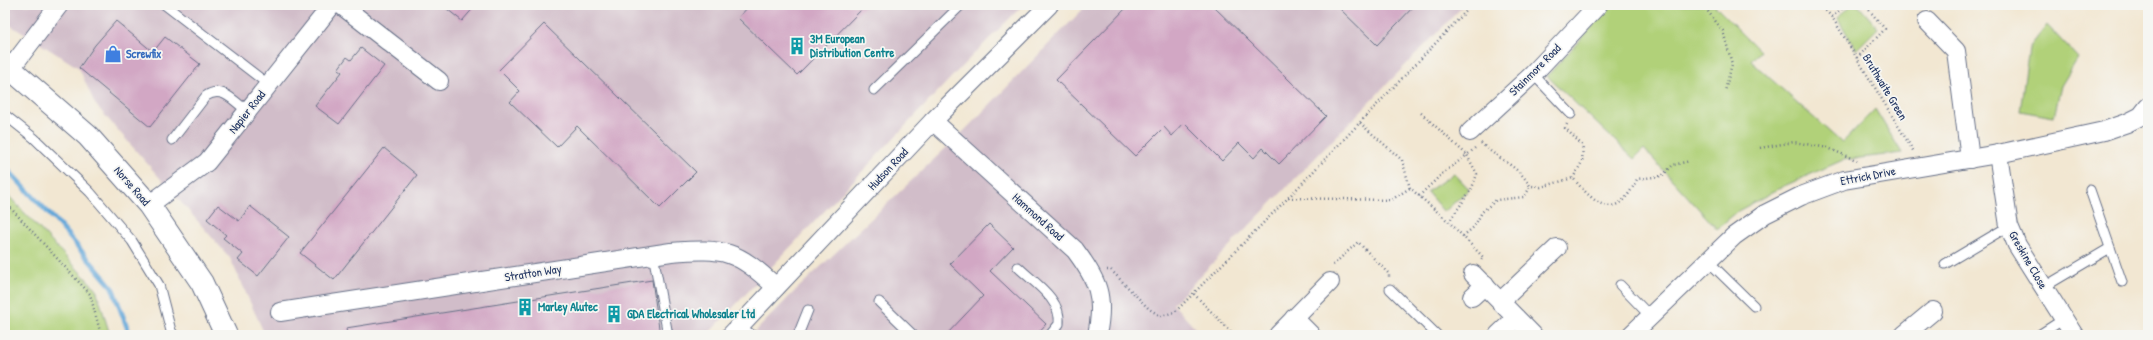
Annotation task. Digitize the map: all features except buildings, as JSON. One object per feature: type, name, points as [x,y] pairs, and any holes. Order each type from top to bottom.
[{"type":"street","points":[[8,66],[60,5]]},
{"type":"street","name":"Napier Road","points":[[149,205],[207,162],[332,5]]},
{"type":"street","points":[[341,5],[439,80]]},
{"type":"street","name":"Hudson Road","points":[[741,332],[776,287],[933,121],[1049,5]]},
{"type":"street","name":"Stainmore Road","points":[[1475,137],[1598,5]]},
{"type":"street","points":[[1927,22],[1956,51],[1970,158]]},
{"type":"street","name":"Norse Road","points":[[8,66],[88,136],[149,205],[202,283],[226,335]]},
{"type":"street","name":"Ettrick Drive","points":[[1631,335],[1707,260],[1734,236],[1765,214],[1801,196],[1844,180],[1998,154],[2104,131],[2127,124],[2141,116],[2148,107]]},
{"type":"street","name":"Hammond Road","points":[[933,121],[1075,250],[1090,270],[1100,294],[1101,314],[1098,335]]},
{"type":"street","name":"Greskine Close","points":[[1998,154],[2009,226],[2017,246],[2074,335]]},
{"type":"street","points":[[1501,302],[1557,248]]},
{"type":"street","name":"Stratton Way","points":[[280,312],[653,254],[705,249],[734,254],[757,269],[776,287]]},
{"type":"street","points":[[1278,335],[1330,282]]},
{"type":"street","points":[[1477,285],[1501,302],[1533,335]]},
{"type":"street","points":[[1904,335],[1933,311]]},
{"type":"street","points":[[1294,318],[1311,335]]},
{"type":"street","points":[[1498,335],[1516,318]]},
{"type":"lane","points":[[165,5],[269,85]]},
{"type":"lane","points":[[874,90],[961,5]]},
{"type":"lane","points":[[1533,74],[1571,114]]},
{"type":"lane","points":[[172,140],[206,96],[213,91],[221,92],[248,112]]},
{"type":"lane","points":[[5,115],[34,138],[90,192],[132,241],[160,285],[171,331],[174,335]]},
{"type":"lane","points":[[2090,190],[2122,282]]},
{"type":"lane","points":[[1945,264],[2009,226]]},
{"type":"lane","points":[[2044,287],[2110,248]]},
{"type":"lane","points":[[653,254],[668,335]]},
{"type":"lane","points":[[1707,260],[1754,306]]},
{"type":"lane","points":[[1018,267],[1052,300],[1058,309],[1059,324],[1050,335]]},
{"type":"lane","points":[[1620,285],[1651,316]]},
{"type":"lane","points":[[1390,289],[1437,335]]},
{"type":"lane","points":[[879,302],[913,335]]},
{"type":"lane","points":[[798,335],[808,310]]},
{"type":"lane","points":[[2039,335],[2064,319]]},
{"type":"path","points":[[1090,270],[1111,270],[1149,309],[1161,316],[1175,312],[1288,198],[1472,5]]},
{"type":"path","points":[[1703,5],[1722,31],[1732,64],[1725,92]]},
{"type":"path","name":"Bruthwaite Green","points":[[1820,5],[1832,17],[1922,166]]},
{"type":"path","points":[[1832,17],[1846,5]]},
{"type":"path","points":[[1857,58],[1886,29],[1865,5]]},
{"type":"path","points":[[1531,186],[1541,187],[1573,178],[1582,162],[1583,146],[1566,128],[1571,114]]},
{"type":"path","points":[[1360,123],[1402,160],[1410,188],[1449,222],[1483,257],[1477,285]]},
{"type":"path","points":[[1475,137],[1493,155],[1513,165],[1524,175],[1531,186]]},
{"type":"path","points":[[1760,148],[1794,142],[1828,148],[1886,172]]},
{"type":"path","points":[[1418,196],[1443,173],[1467,155],[1477,174],[1472,188],[1449,222]]},
{"type":"path","points":[[1573,178],[1598,204],[1612,206],[1622,202],[1631,192],[1637,179],[1662,176],[1673,165],[1690,161]]},
{"type":"path","points":[[1463,236],[1474,226],[1482,212],[1496,200],[1524,197],[1531,186]]},
{"type":"path","points":[[1288,198],[1391,200],[1410,188]]},
{"type":"path","points":[[5,202],[90,294],[101,335]]},
{"type":"path","points":[[1330,282],[1329,269],[1358,242],[1389,274],[1390,289]]},
{"type":"path","points":[[1194,294],[1234,335]]},
{"type":"shaded area","points":[[5,5],[1023,5],[965,63],[707,335],[265,335],[230,258],[95,104],[79,68],[5,22]]},
{"type":"shaded area","points":[[1087,5],[1464,5],[1173,304],[1201,335],[752,335],[794,292],[968,127]]},
{"type":"green space","points":[[1612,5],[1714,5],[1760,51],[1751,61],[1842,143],[1875,109],[1902,153],[1843,160],[1782,187],[1738,211],[1717,229],[1644,149],[1634,159],[1547,76]]},
{"type":"green space","points":[[1852,5],[1858,5],[1878,28],[1856,50],[1837,17]]},
{"type":"green space","points":[[2047,25],[2078,58],[2061,86],[2054,117],[2020,111],[2029,48]]},
{"type":"green space","points":[[1454,173],[1469,189],[1444,212],[1427,192]]},
{"type":"green space","points":[[5,192],[96,289],[110,335],[5,335]]},
{"type":"waterway","points":[[5,167],[55,220],[112,287],[130,335]]},
{"type":"place","name":"3M European Distribution Centre","points":[[797,46]]},
{"type":"place","name":"Screwfix","points":[[113,54]]},
{"type":"place","name":"Marley Alutec","points":[[525,307]]},
{"type":"place","name":"GDA Electrical Wholesaler Ltd","points":[[614,314]]}]
